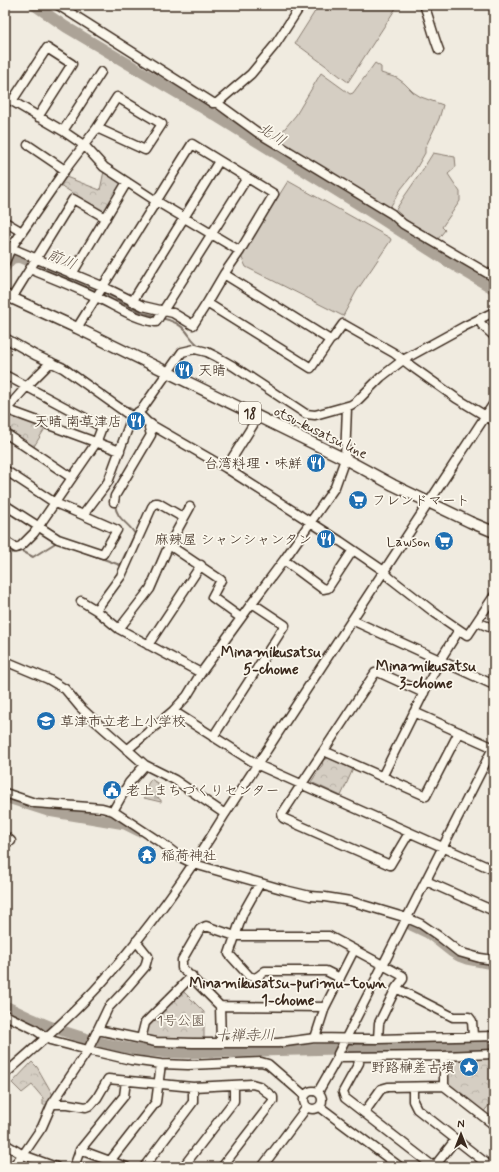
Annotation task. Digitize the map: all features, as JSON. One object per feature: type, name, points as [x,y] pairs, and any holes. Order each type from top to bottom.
[{"type":"main road","name":"otsu-kusatsu line","points":[[9,297],[167,371],[345,459],[392,486],[494,532]]},
{"type":"street","points":[[58,5],[213,103],[217,103],[257,132],[392,214],[403,224],[494,277]]},
{"type":"street","points":[[217,103],[251,74],[275,45],[301,5]]},
{"type":"street","points":[[424,5],[440,50]]},
{"type":"street","points":[[38,117],[72,64],[47,48],[9,99],[38,117],[63,131],[85,146],[104,167],[156,201],[240,251]]},
{"type":"street","points":[[63,131],[101,72]]},
{"type":"street","points":[[5,262],[11,248],[65,170],[85,146],[97,128],[118,97],[162,124],[145,150],[97,128]]},
{"type":"street","points":[[33,264],[72,274],[102,286],[132,302],[173,313],[193,325],[274,194],[192,144],[102,286],[77,328]]},
{"type":"street","points":[[28,145],[65,170]]},
{"type":"street","points":[[132,302],[219,161]]},
{"type":"street","points":[[11,248],[33,264],[135,317],[156,322],[247,178]]},
{"type":"street","points":[[72,274],[128,182]]},
{"type":"street","points":[[9,297],[33,264],[73,199],[106,218]]},
{"type":"street","points":[[5,222],[22,232]]},
{"type":"street","points":[[224,274],[330,340]]},
{"type":"street","points":[[207,303],[311,368],[343,324],[389,350],[456,398],[494,421]]},
{"type":"street","points":[[83,515],[108,482],[135,414],[142,409],[167,371],[182,352],[195,349],[217,357],[306,414],[314,415],[347,407],[357,401],[381,377],[403,360],[494,312]]},
{"type":"street","points":[[479,320],[482,325],[494,336]]},
{"type":"street","points":[[5,338],[74,375],[135,414],[141,416],[151,424],[226,468],[384,571],[390,578],[435,613],[467,635],[494,596]]},
{"type":"street","points":[[51,362],[5,410],[120,451]]},
{"type":"street","points":[[5,375],[101,426],[96,442],[34,533],[21,546],[16,548],[5,541]]},
{"type":"street","points":[[5,1074],[68,1018],[103,981],[136,941],[194,864],[225,814],[494,403]]},
{"type":"street","points":[[127,750],[173,711],[187,696],[201,673],[284,560],[335,487],[345,459],[347,407]]},
{"type":"street","points":[[226,468],[258,417]]},
{"type":"street","points":[[114,502],[115,496],[151,434],[149,428],[151,424]]},
{"type":"street","points":[[5,434],[72,478]]},
{"type":"street","points":[[5,470],[55,503],[117,530],[103,554],[58,538],[38,527],[5,505]]},
{"type":"street","points":[[96,610],[121,576],[155,503],[158,503],[184,518]]},
{"type":"street","points":[[119,630],[150,589],[169,545],[190,508]]},
{"type":"street","points":[[169,545],[201,565],[221,580],[212,597],[242,618]]},
{"type":"street","points":[[284,560],[324,589],[328,588],[353,550]]},
{"type":"street","points":[[148,645],[201,565]]},
{"type":"street","points":[[82,601],[96,610],[119,630],[201,673]]},
{"type":"street","points":[[213,736],[285,625],[252,603]]},
{"type":"street","points":[[352,620],[494,685]]},
{"type":"street","points":[[477,622],[494,629]]},
{"type":"street","points":[[382,777],[440,660],[459,630]]},
{"type":"street","points":[[5,661],[48,679],[65,689],[80,707],[145,765],[175,780],[225,814]]},
{"type":"street","points":[[409,833],[390,865],[283,818],[282,814],[375,673],[378,672],[424,693]]},
{"type":"street","points":[[173,711],[258,765],[443,848],[493,868]]},
{"type":"street","points":[[318,1092],[338,1056],[494,747],[414,712]]},
{"type":"street","points":[[324,751],[426,796],[459,732]]},
{"type":"street","points":[[114,811],[129,784],[145,765]]},
{"type":"street","points":[[5,793],[35,803],[102,808],[114,811],[180,857],[194,864],[310,896],[350,901],[407,918],[426,928],[459,952],[494,960]]},
{"type":"street","points":[[426,881],[494,911]]},
{"type":"street","points":[[260,883],[243,914],[229,954],[249,976],[256,978],[265,971],[326,971],[340,978]]},
{"type":"street","points":[[221,1042],[220,1006],[192,976],[182,968],[182,960],[200,928],[206,926],[235,936],[329,936],[403,976],[403,979],[396,988],[379,1023],[378,1039]]},
{"type":"street","points":[[12,1167],[42,1127],[52,1104],[89,1048],[108,1008],[144,967],[148,956],[136,941]]},
{"type":"street","points":[[315,1038],[325,1007],[354,950]]},
{"type":"street","points":[[141,1039],[145,1023],[192,976]]},
{"type":"street","points":[[396,988],[453,1017],[469,1017],[472,1021],[473,1036]]},
{"type":"street","points":[[220,1006],[325,1007]]},
{"type":"street","points":[[5,1015],[34,1029],[50,1040],[89,1048],[132,1060],[160,1064],[188,1065],[261,1062],[268,1064],[305,1096]]},
{"type":"street","points":[[97,1032],[156,1042],[278,1043],[315,1038],[345,1041],[494,1036]]},
{"type":"street","points":[[338,1056],[444,1056],[494,1054]]},
{"type":"street","points":[[444,1056],[444,1086]]},
{"type":"street","points":[[358,1057],[359,1063],[343,1092],[343,1095],[364,1113],[434,1167],[456,1139]]},
{"type":"street","points":[[110,1161],[156,1102],[160,1064]]},
{"type":"street","points":[[52,1104],[68,1104],[86,1107],[91,1105],[108,1079],[158,1085],[193,1087],[252,1084],[260,1086],[273,1097],[273,1101],[222,1167]]},
{"type":"street","points":[[74,1167],[80,1150],[124,1096],[126,1081]]},
{"type":"street","points":[[183,1167],[234,1101],[234,1085]]},
{"type":"street","points":[[364,1113],[380,1089],[388,1087],[444,1086],[494,1125]]},
{"type":"street","points":[[144,1167],[193,1102],[193,1087]]},
{"type":"street","points":[[413,1087],[413,1100],[417,1109],[491,1167]]},
{"type":"street","points":[[310,1092],[318,1092],[323,1100],[320,1107],[313,1110],[307,1107],[304,1102],[305,1096],[310,1092]]},
{"type":"street","points":[[262,1167],[307,1107]]},
{"type":"street","points":[[320,1107],[395,1166]]},
{"type":"street","points":[[5,1144],[22,1154],[56,1167]]},
{"type":"street","points":[[80,1150],[126,1167]]},
{"type":"green space","points":[[319,5],[398,5],[348,82],[295,43]]},
{"type":"green space","points":[[375,63],[381,67],[381,73],[397,78],[421,97],[443,105],[439,119],[425,148],[425,153],[413,174],[401,189],[389,209],[276,139],[296,115],[321,73],[350,94],[353,93]]},
{"type":"green space","points":[[433,153],[455,157],[456,167],[448,174],[460,192],[460,201],[442,227],[445,230],[438,239],[396,214],[395,211]]},
{"type":"green space","points":[[104,171],[121,182],[122,185],[106,211],[102,212],[60,185],[66,177],[100,190]]},
{"type":"green space","points":[[288,181],[390,238],[391,240],[356,292],[343,316],[246,267],[241,256]]},
{"type":"green space","points":[[7,414],[46,427],[33,448],[5,430],[5,416]]},
{"type":"green space","points":[[329,758],[353,769],[341,796],[311,782],[323,764],[324,759]]},
{"type":"green space","points":[[151,779],[160,785],[158,798],[161,802],[144,798],[146,794],[143,792]]},
{"type":"green space","name":"1号公園","points":[[182,990],[204,1012],[204,1040],[179,1040],[148,1037],[145,1034],[149,1023]]},
{"type":"green space","points":[[494,1057],[494,1099],[482,1114],[447,1084],[447,1063],[450,1058]]},
{"type":"green space","points":[[32,1062],[37,1067],[53,1095],[46,1105],[43,1105],[43,1098],[32,1085],[22,1093],[12,1083]]},
{"type":"waterway","name":"北川","points":[[34,5],[66,27],[211,113],[494,289]]},
{"type":"waterway","name":"前川","points":[[5,267],[12,259],[22,258],[110,297]]},
{"type":"waterway","points":[[110,297],[143,313],[157,316]]},
{"type":"waterway","points":[[161,318],[172,321],[181,326],[195,342],[202,347]]},
{"type":"waterway","points":[[48,357],[64,363],[107,394]]},
{"type":"waterway","points":[[115,400],[133,410],[135,413]]},
{"type":"waterway","points":[[76,549],[120,565],[135,534],[120,518],[115,505]]},
{"type":"waterway","points":[[5,554],[22,551],[33,557],[57,542]]},
{"type":"waterway","name":"十禅寺川","points":[[5,797],[48,811],[125,824],[139,831]]},
{"type":"waterway","name":"十禅寺川","points":[[411,925],[428,933],[459,956],[487,963]]},
{"type":"waterway","name":"十禅寺川","points":[[5,1006],[47,1025],[92,1040],[114,1046],[160,1052],[184,1053],[494,1045]]},
{"type":"place","name":"天晴","points":[[184,370]]},
{"type":"place","name":"天晴 南草津店","points":[[136,421]]},
{"type":"place","name":"台湾料理・味鮮","points":[[316,463]]},
{"type":"place","name":"フレンドマート","points":[[358,500]]},
{"type":"place","name":"麻辣屋 シャンシャンタン","points":[[326,539]]},
{"type":"place","name":"Lawson","points":[[444,541]]},
{"type":"place","name":"草津市立老上小学校","points":[[46,721]]},
{"type":"place","name":"老上まちづくりセンター","points":[[112,790]]},
{"type":"place","name":"稲荷神社","points":[[147,855]]},
{"type":"place","name":"野路榊差古墳","points":[[469,1067]]},
{"type":"district","name":"Minamikusatsu 5-chome","points":[[271,660]]},
{"type":"district","name":"Minamikusatsu 3-chome","points":[[426,674]]},
{"type":"district","name":"Minamikusatsu-purimu-town 1-chome","points":[[288,992]]}]
